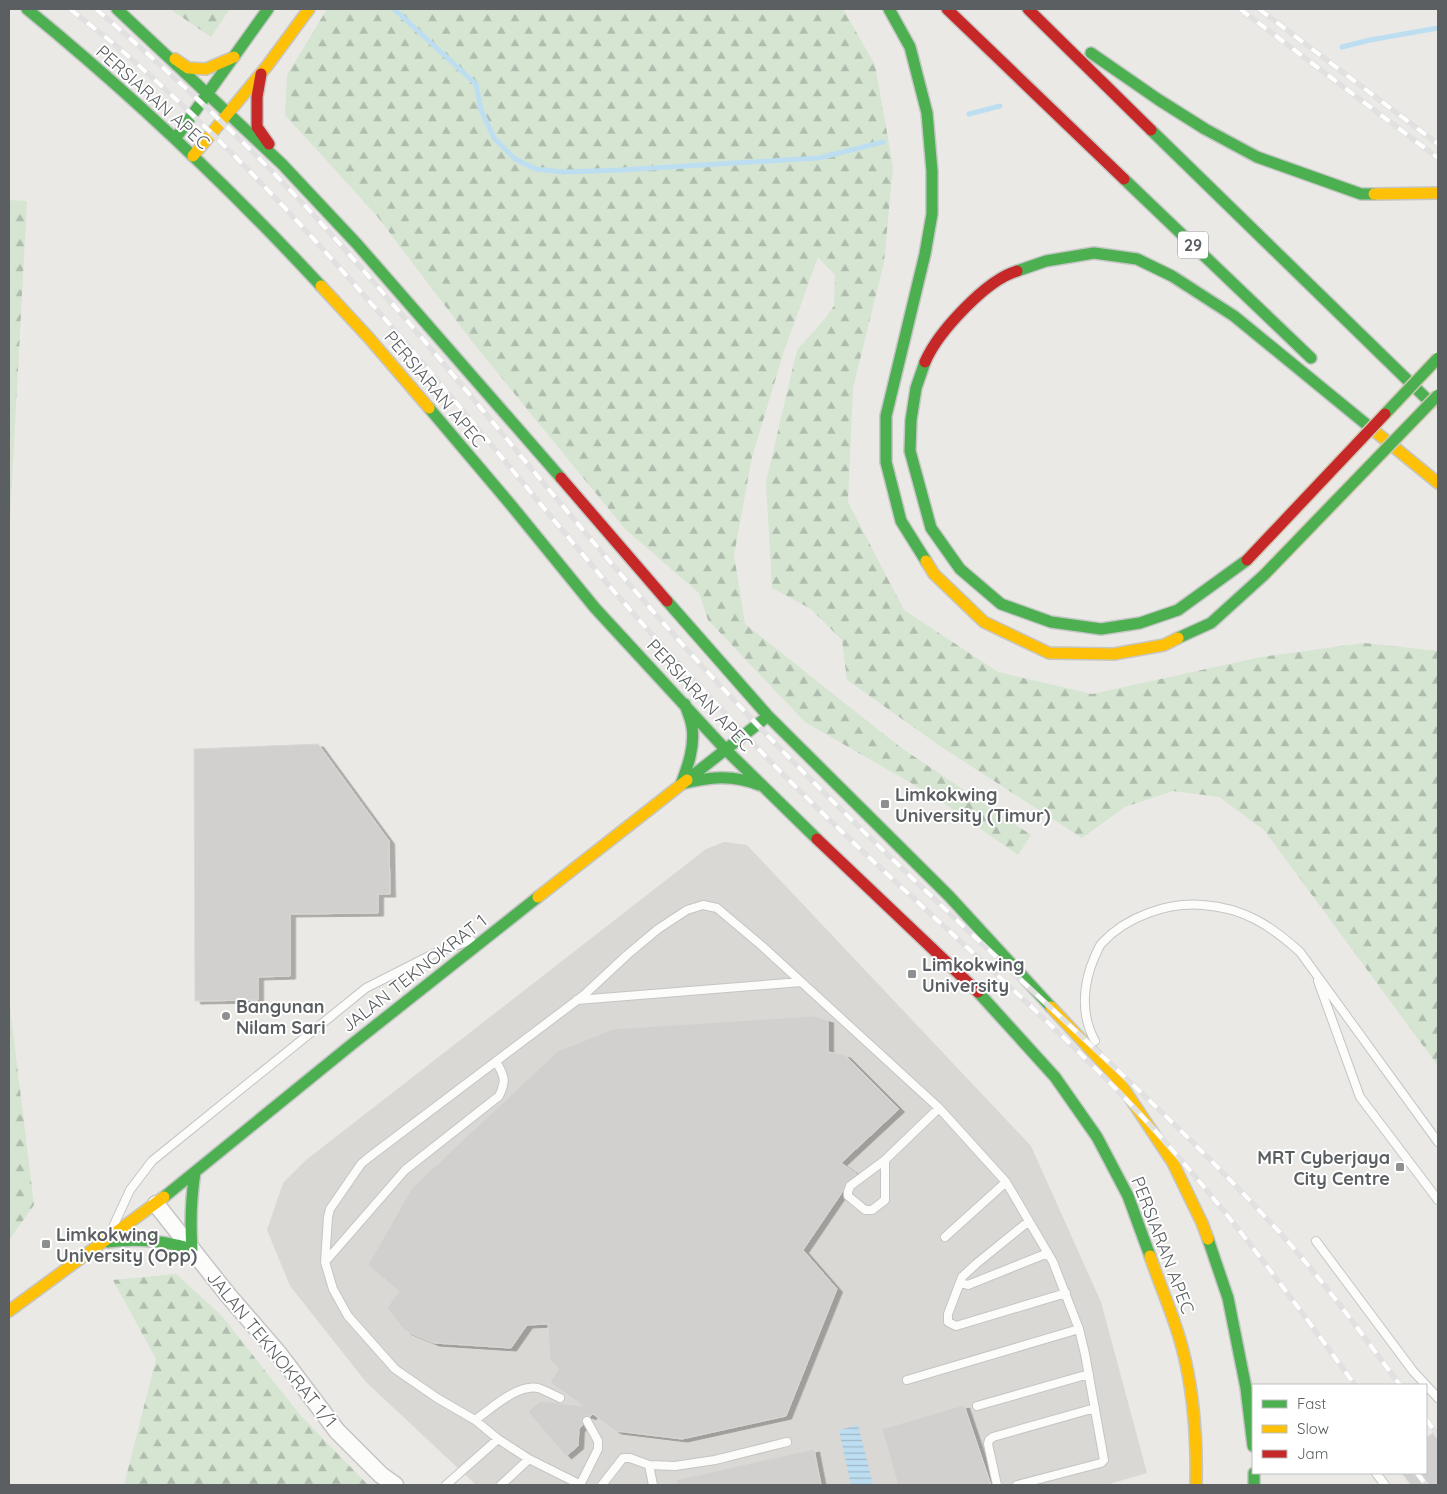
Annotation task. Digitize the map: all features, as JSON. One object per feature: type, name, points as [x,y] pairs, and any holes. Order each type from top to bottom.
[{"type":"main road","name":"PERSIARAN APEC","points":[[27,9],[71,45],[175,139],[271,232],[369,338],[511,505],[595,608],[725,749],[974,988],[1055,1077],[1097,1137],[1128,1196],[1182,1346],[1193,1402],[1197,1446],[1196,1485]]},
{"type":"main road","name":"PERSIARAN APEC","points":[[117,9],[282,164],[357,244],[768,716],[949,896],[1116,1077],[1174,1163],[1202,1223],[1228,1298],[1246,1388],[1252,1438]]},
{"type":"main road","points":[[192,156],[261,74],[309,9]]},
{"type":"main road","points":[[889,9],[910,47],[927,113],[932,171],[932,214],[925,254],[886,416],[886,462],[901,522],[934,574],[984,622],[1050,653],[1114,654],[1164,645],[1211,623],[1264,575],[1438,395]]},
{"type":"main road","name":"29","points":[[947,9],[1317,364]]},
{"type":"main road","points":[[1028,9],[1205,129],[1257,157],[1361,194],[1438,193]]},
{"type":"main road","points":[[1028,9],[1438,411]]},
{"type":"main road","points":[[175,139],[266,12]]},
{"type":"main road","points":[[164,52],[188,68],[197,69],[206,69],[234,57]]},
{"type":"main road","points":[[261,74],[257,97],[257,127],[282,164]]},
{"type":"main road","points":[[1438,358],[1247,560],[1178,610],[1140,623],[1101,629],[1051,622],[1002,604],[960,569],[931,528],[910,451],[911,420],[916,388],[926,359],[943,334],[970,302],[1006,274],[1046,261],[1094,253],[1137,259],[1172,276],[1234,316],[1438,482]]},
{"type":"main road","points":[[1353,398],[1438,482]]},
{"type":"main road","points":[[681,784],[688,767],[691,746],[692,726],[685,704]]},
{"type":"main road","name":"JALAN TEKNOKRAT 1","points":[[9,1311],[156,1204],[351,1045],[768,716]]},
{"type":"main road","points":[[681,784],[710,777],[730,776],[762,786]]},
{"type":"main road","points":[[106,1242],[130,1239],[157,1239],[192,1249],[190,1220],[195,1172]]},
{"type":"street","name":"JALAN TEKNOKRAT 1/1","points":[[156,1204],[279,1354],[337,1431],[381,1475],[395,1485]]},
{"type":"lane","points":[[587,1421],[598,1441],[598,1449],[581,1485],[498,1440],[475,1420],[437,1398],[395,1369],[348,1316],[333,1289],[325,1262],[330,1208],[362,1164],[577,1000],[658,929],[687,910],[703,905],[717,908],[762,946],[938,1108],[1006,1182],[1048,1253],[1066,1293],[1079,1329],[1104,1460],[1101,1463],[1017,1485]]},
{"type":"lane","points":[[1116,1077],[1093,1038],[1086,1014],[1084,990],[1090,967],[1100,944],[1122,925],[1149,913],[1180,905],[1202,905],[1230,909],[1258,920],[1278,932],[1300,952],[1438,1142]]},
{"type":"lane","points":[[106,1242],[130,1190],[152,1161],[366,988],[433,954],[496,931]]},
{"type":"lane","points":[[1315,971],[1360,1097],[1438,1200]]},
{"type":"lane","points":[[577,1000],[801,982]]},
{"type":"lane","points":[[325,1262],[405,1170],[499,1096],[504,1086],[504,1076],[496,1062]]},
{"type":"lane","points":[[885,1160],[886,1197],[872,1210],[865,1210],[848,1196],[850,1186],[885,1160],[938,1108]]},
{"type":"lane","points":[[945,1237],[1006,1182]]},
{"type":"lane","points":[[1029,1221],[962,1277],[948,1314],[948,1322],[956,1326],[1066,1293]]},
{"type":"lane","points":[[1316,1240],[1413,1371],[1425,1384]]},
{"type":"lane","points":[[961,1283],[968,1285],[1048,1253]]},
{"type":"lane","points":[[907,1380],[1079,1329]]},
{"type":"lane","points":[[977,1406],[1089,1374]]},
{"type":"lane","points":[[1427,1386],[1438,1398]]},
{"type":"lane","points":[[475,1420],[519,1389],[539,1389],[560,1398]]},
{"type":"lane","points":[[997,1485],[988,1444],[989,1440],[993,1437],[1095,1408]]},
{"type":"lane","points":[[446,1485],[498,1440]]},
{"type":"lane","points":[[602,1485],[623,1458],[630,1458],[650,1465],[675,1466],[715,1460],[787,1442]]},
{"type":"lane","points":[[501,1485],[529,1458]]},
{"type":"lane","points":[[650,1465],[653,1485]]},
{"type":"lane","points":[[1377,1474],[1385,1485]]},
{"type":"shaded area","points":[[724,842],[747,845],[1031,1146],[1101,1302],[1147,1473],[1106,1485],[476,1485],[366,1382],[290,1286],[267,1230],[283,1183],[306,1160],[706,849]]},
{"type":"green space","points":[[170,9],[230,9],[211,37]]},
{"type":"green space","points":[[327,9],[843,9],[875,65],[893,167],[884,262],[853,388],[848,502],[904,610],[998,672],[1092,694],[1261,657],[1364,643],[1438,651],[1438,1066],[1264,830],[1219,797],[1173,791],[1125,807],[1082,838],[943,748],[847,680],[842,640],[811,609],[772,588],[766,482],[797,350],[834,306],[835,275],[818,257],[784,351],[752,457],[734,555],[745,624],[900,747],[1031,835],[1018,855],[935,797],[805,722],[708,620],[699,593],[625,529],[474,344],[377,216],[285,115],[287,75]]},
{"type":"green space","points":[[9,200],[27,201],[9,538]]},
{"type":"green space","points":[[9,999],[34,1205],[9,1240]]},
{"type":"green space","points":[[176,1274],[221,1315],[300,1415],[368,1485],[124,1485],[156,1359],[113,1280]]},
{"type":"water","points":[[858,1425],[873,1485],[851,1485],[839,1430]]},
{"type":"building","points":[[318,744],[389,841],[390,894],[378,894],[378,913],[290,914],[290,976],[258,977],[258,1000],[195,1001],[194,749]]},
{"type":"building","points":[[812,1016],[828,1020],[828,1052],[845,1055],[899,1109],[841,1163],[857,1174],[845,1184],[843,1191],[803,1250],[837,1289],[786,1416],[682,1439],[616,1431],[593,1414],[590,1417],[587,1415],[582,1418],[583,1425],[579,1429],[578,1446],[566,1456],[528,1412],[540,1401],[583,1406],[550,1382],[559,1369],[550,1360],[548,1324],[527,1325],[511,1348],[434,1343],[405,1331],[387,1308],[399,1291],[368,1265],[412,1188],[558,1051],[614,1029]]},
{"type":"building","points":[[964,1405],[991,1485],[898,1485],[882,1429]]},
{"type":"building","points":[[1438,1429],[1438,1485],[1411,1485],[1403,1474],[1427,1474],[1427,1437]]},
{"type":"building","points":[[814,1449],[821,1485],[677,1485],[676,1480]]},
{"type":"waterway","points":[[394,9],[476,84],[481,110],[494,138],[515,159],[536,169],[563,172],[620,170],[819,158],[883,142]]},
{"type":"waterway","points":[[1342,47],[1438,28]]},
{"type":"waterway","points":[[969,114],[1000,106]]},
{"type":"railway","points":[[70,9],[160,84],[220,141],[306,231],[427,368],[633,613],[780,771],[875,863],[1070,1043],[1149,1124],[1241,1233],[1354,1384]]},
{"type":"railway","points":[[96,9],[217,117],[303,203],[435,353],[641,598],[749,716],[884,851],[1220,1169],[1282,1235],[1313,1272],[1399,1384]]},
{"type":"railway","points":[[1240,9],[1438,158]]},
{"type":"railway","points":[[1259,9],[1438,144]]},
{"type":"railway","points":[[1427,1420],[1438,1436]]},
{"type":"railway","points":[[1418,1474],[1426,1485]]},
{"type":"traffic: fast","points":[[27,9],[142,108],[251,213],[321,286]]},
{"type":"traffic: fast","points":[[117,9],[282,164],[357,244],[561,478]]},
{"type":"traffic: fast","points":[[175,139],[268,9]]},
{"type":"traffic: fast","points":[[889,9],[910,47],[927,113],[932,171],[932,214],[925,254],[886,416],[886,462],[901,521],[926,561]]},
{"type":"traffic: fast","points":[[1091,53],[1205,129],[1257,157],[1361,194],[1374,194]]},
{"type":"traffic: fast","points":[[1151,130],[1431,403]]},
{"type":"traffic: fast","points":[[1124,179],[1311,358]]},
{"type":"traffic: fast","points":[[1017,271],[1046,261],[1094,253],[1137,259],[1172,276],[1234,316],[1372,429]]},
{"type":"traffic: fast","points":[[1385,414],[1438,358]]},
{"type":"traffic: fast","points":[[925,362],[916,388],[911,420],[910,451],[931,528],[960,569],[1001,604],[1051,622],[1101,629],[1140,623],[1178,610],[1247,560]]},
{"type":"traffic: fast","points":[[1264,575],[1438,395]]},
{"type":"traffic: fast","points":[[429,408],[595,608],[725,749],[817,839]]},
{"type":"traffic: fast","points":[[1178,638],[1211,623],[1264,575]]},
{"type":"traffic: fast","points":[[667,601],[768,716],[949,896],[1051,1007]]},
{"type":"traffic: fast","points":[[681,784],[693,741],[691,724],[685,704]]},
{"type":"traffic: fast","points":[[687,780],[768,716]]},
{"type":"traffic: fast","points":[[681,784],[701,780],[730,778],[759,785]]},
{"type":"traffic: fast","points":[[164,1197],[351,1045],[538,897]]},
{"type":"traffic: fast","points":[[978,992],[1055,1077],[1097,1137],[1128,1196],[1150,1256]]},
{"type":"traffic: fast","points":[[107,1242],[150,1241],[192,1249],[191,1210],[195,1172]]},
{"type":"traffic: fast","points":[[1208,1239],[1228,1298],[1246,1388],[1252,1438]]},
{"type":"traffic: fast","points":[[1254,1474],[1254,1485]]},
{"type":"traffic: slow","points":[[193,156],[267,66],[309,9]]},
{"type":"traffic: slow","points":[[175,59],[188,68],[206,69],[234,57]]},
{"type":"traffic: slow","points":[[1374,194],[1438,193]]},
{"type":"traffic: slow","points":[[321,286],[429,408]]},
{"type":"traffic: slow","points":[[1372,429],[1438,483]]},
{"type":"traffic: slow","points":[[926,561],[934,574],[984,622],[1049,653],[1114,654],[1164,645],[1178,638]]},
{"type":"traffic: slow","points":[[538,897],[687,780]]},
{"type":"traffic: slow","points":[[1051,1007],[1116,1077],[1173,1163],[1208,1239]]},
{"type":"traffic: slow","points":[[9,1311],[164,1197]]},
{"type":"traffic: slow","points":[[1150,1256],[1175,1324],[1186,1364],[1194,1415],[1196,1485]]},
{"type":"traffic: jam","points":[[947,9],[1124,179]]},
{"type":"traffic: jam","points":[[1028,9],[1151,130]]},
{"type":"traffic: jam","points":[[261,74],[257,97],[257,127],[269,144]]},
{"type":"traffic: jam","points":[[925,362],[940,336],[964,309],[991,285],[1017,271]]},
{"type":"traffic: jam","points":[[1247,560],[1385,414]]},
{"type":"traffic: jam","points":[[561,478],[667,601]]},
{"type":"traffic: jam","points":[[817,839],[978,992]]},
{"type":"place","name":"Limkokwing University (Timur)","points":[[885,804]]},
{"type":"place","name":"Limkokwing University","points":[[912,974]]},
{"type":"place","name":"Bangunan Nilam Sari","points":[[226,1016]]},
{"type":"place","name":"MRT Cyberjaya City Centre","points":[[1400,1167]]},
{"type":"place","name":"Limkokwing University (Opp)","points":[[46,1244]]}]
